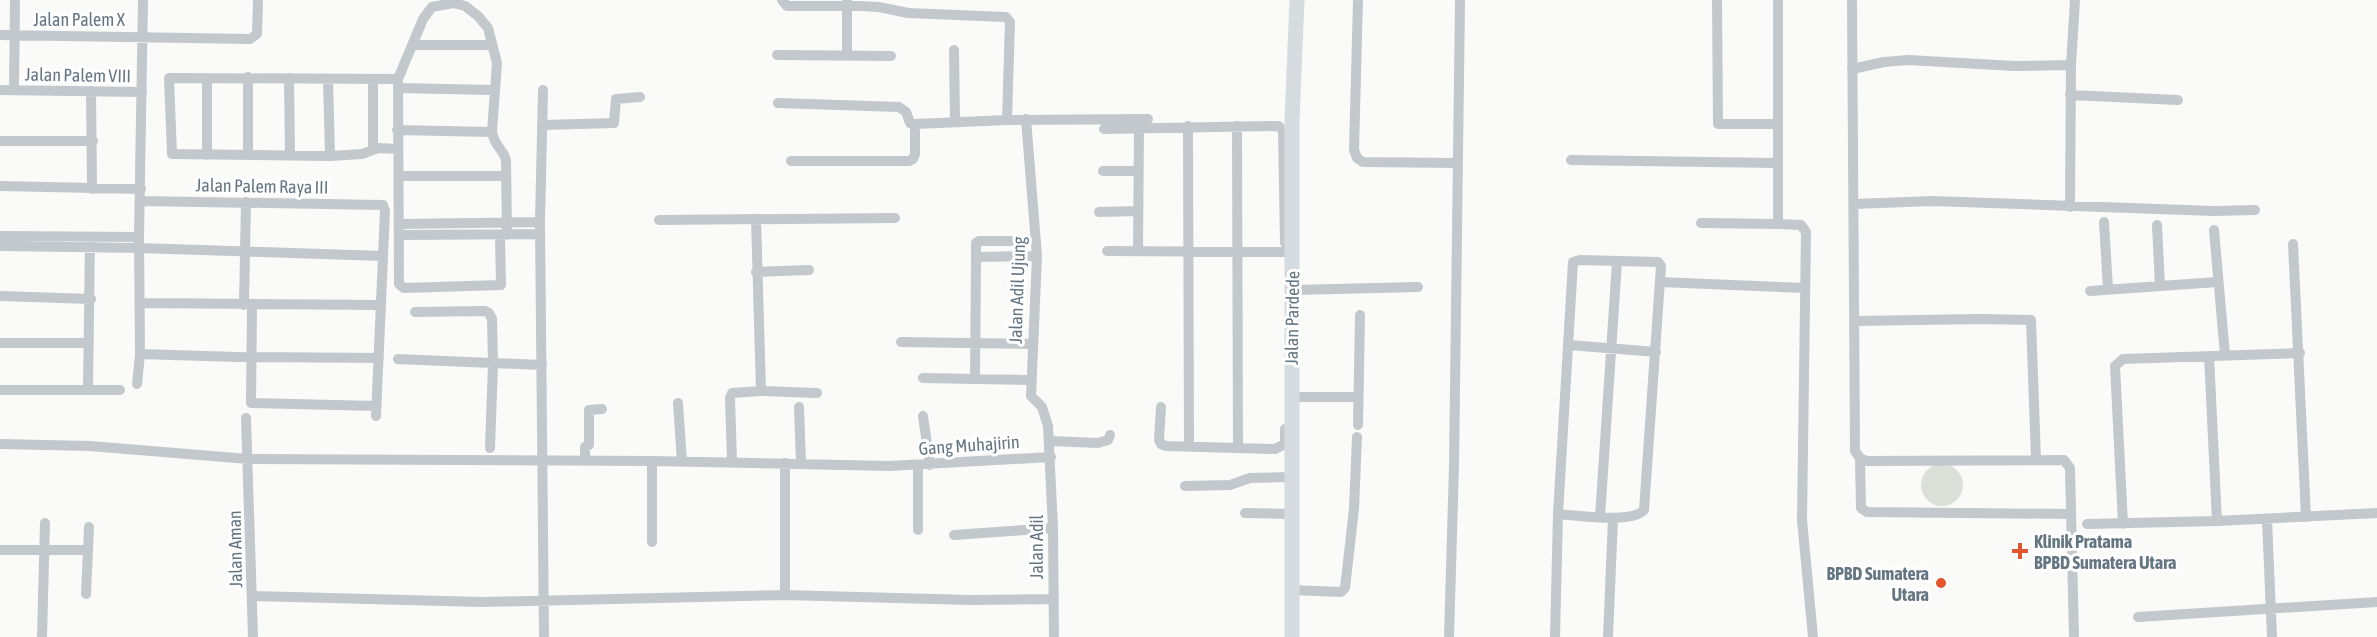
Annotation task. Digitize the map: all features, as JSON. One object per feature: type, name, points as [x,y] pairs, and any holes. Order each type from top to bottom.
[{"type":"street","points":[[14,90],[15,0]]},
{"type":"street","points":[[138,384],[141,303],[139,243],[143,0]]},
{"type":"street","name":"Jalan Palem X","points":[[0,35],[250,39],[257,34],[258,0]]},
{"type":"street","points":[[782,0],[787,6],[847,3],[908,13],[1006,17],[1010,22],[1007,120]]},
{"type":"street","name":"Jalan Pardede","points":[[1292,637],[1293,290],[1289,252],[1298,0]]},
{"type":"street","points":[[1358,0],[1354,150],[1357,158],[1363,162],[1457,163]]},
{"type":"street","points":[[1449,637],[1454,466],[1460,0]]},
{"type":"street","points":[[1717,0],[1718,124],[1778,123]]},
{"type":"street","points":[[1778,224],[1779,0]]},
{"type":"street","points":[[1852,0],[1855,451],[1860,458],[1867,461],[2064,460],[2068,463],[2070,468],[2074,637]]},
{"type":"street","points":[[2070,207],[2070,95],[2075,0]]},
{"type":"street","points":[[453,3],[465,6],[483,21],[490,35],[491,45],[496,56],[492,132],[494,143],[505,154],[506,176],[501,285],[404,288],[399,284],[398,84],[427,11],[440,5],[453,3]]},
{"type":"street","points":[[847,3],[847,54]]},
{"type":"street","points":[[412,45],[491,45]]},
{"type":"street","points":[[954,50],[955,122]]},
{"type":"street","points":[[777,55],[891,56]]},
{"type":"street","points":[[1852,69],[1884,62],[1908,60],[2014,66],[2071,65]]},
{"type":"street","points":[[248,77],[248,155]]},
{"type":"street","points":[[398,149],[373,149],[362,154],[330,156],[172,154],[169,78],[374,79],[398,84],[493,90]]},
{"type":"street","points":[[207,78],[207,155]]},
{"type":"street","points":[[289,78],[290,154]]},
{"type":"street","points":[[328,79],[330,156]]},
{"type":"street","points":[[373,149],[374,79]]},
{"type":"street","name":"Jalan Palem VIII","points":[[0,90],[142,92]]},
{"type":"street","points":[[543,90],[540,234],[544,637]]},
{"type":"street","points":[[91,91],[92,189]]},
{"type":"street","points":[[2070,95],[2178,100]]},
{"type":"street","points":[[543,125],[614,123],[616,99],[640,97]]},
{"type":"street","points":[[778,103],[899,107],[906,111],[910,123],[915,124],[1026,119],[1292,121]]},
{"type":"street","name":"Jalan Adil Ujung","points":[[1026,119],[1030,192],[1034,205],[1037,256],[1031,396],[1042,407],[1048,426],[1051,457]]},
{"type":"street","points":[[791,161],[909,161],[915,154],[915,124]]},
{"type":"street","points":[[1138,251],[1139,126]]},
{"type":"street","points":[[1104,129],[1139,126],[1279,126],[1282,128],[1289,252],[1285,444],[1275,449],[1161,444],[1159,440],[1161,407]]},
{"type":"street","points":[[1188,126],[1189,447]]},
{"type":"street","points":[[1237,126],[1238,448]]},
{"type":"street","points":[[397,130],[492,132]]},
{"type":"street","points":[[0,141],[93,141]]},
{"type":"street","points":[[1571,160],[1777,163]]},
{"type":"street","points":[[1104,171],[1138,171]]},
{"type":"street","points":[[400,176],[506,176]]},
{"type":"street","points":[[0,186],[141,189]]},
{"type":"street","name":"Jalan Palem Raya III","points":[[141,201],[383,205],[385,211],[383,256]]},
{"type":"street","points":[[1854,204],[1932,201],[2070,207],[2255,210]]},
{"type":"street","points":[[0,236],[139,243],[244,252],[383,256],[376,411],[251,403],[251,357],[244,252],[246,202]]},
{"type":"street","points":[[1099,212],[1138,211]]},
{"type":"street","points":[[660,220],[895,218]]},
{"type":"street","points":[[756,219],[761,392]]},
{"type":"street","points":[[505,231],[540,222]]},
{"type":"street","points":[[2104,222],[2108,290]]},
{"type":"street","points":[[1701,223],[1801,225],[1806,232],[1802,520],[1813,637]]},
{"type":"street","points":[[2157,225],[2160,286]]},
{"type":"street","points":[[400,230],[505,231],[540,234]]},
{"type":"street","points":[[2214,230],[2225,356]]},
{"type":"street","points":[[975,379],[976,243],[979,241],[1036,241]]},
{"type":"street","points":[[0,246],[90,242]]},
{"type":"street","points":[[88,389],[90,242]]},
{"type":"street","points":[[2294,244],[2306,517]]},
{"type":"street","points":[[1107,251],[1289,252]]},
{"type":"street","points":[[976,257],[1037,256]]},
{"type":"street","points":[[1555,637],[1558,514],[1573,262],[1580,260],[1658,262],[1661,266],[1644,510],[1638,515],[1613,518],[1558,514]]},
{"type":"street","points":[[1600,517],[1617,262]]},
{"type":"street","points":[[756,272],[809,270]]},
{"type":"street","points":[[1660,282],[1805,288]]},
{"type":"street","points":[[2090,291],[2217,282]]},
{"type":"street","points":[[1293,290],[1418,286]]},
{"type":"street","points":[[0,296],[91,299]]},
{"type":"street","points":[[141,303],[381,305]]},
{"type":"street","points":[[415,312],[485,311],[489,313],[492,319],[493,364],[490,448]]},
{"type":"street","points":[[1291,590],[1341,592],[1345,588],[1354,509],[1360,315]]},
{"type":"street","points":[[1855,321],[2031,320],[2036,460]]},
{"type":"street","points":[[901,342],[1032,344]]},
{"type":"street","points":[[0,343],[89,343]]},
{"type":"street","points":[[1569,345],[1656,352]]},
{"type":"street","points":[[2123,525],[2115,366],[2117,363],[2122,359],[2300,353]]},
{"type":"street","points":[[140,354],[379,358]]},
{"type":"street","points":[[2209,356],[2217,521]]},
{"type":"street","points":[[398,359],[542,365]]},
{"type":"street","points":[[923,378],[1030,381]]},
{"type":"street","points":[[0,390],[120,390]]},
{"type":"street","points":[[732,462],[730,398],[732,393],[817,393]]},
{"type":"street","points":[[1291,397],[1358,397]]},
{"type":"street","points":[[678,403],[682,462]]},
{"type":"street","points":[[800,406],[801,463]]},
{"type":"street","points":[[585,461],[585,447],[589,445],[589,410],[602,409]]},
{"type":"street","points":[[923,416],[930,465]]},
{"type":"street","name":"Jalan Aman","points":[[246,418],[253,637]]},
{"type":"street","points":[[1049,441],[1098,442],[1108,440],[1110,435]]},
{"type":"street","name":"Gang Muhajirin","points":[[0,444],[90,446],[248,459],[652,461],[918,466],[1051,457]]},
{"type":"street","name":"Jalan Adil","points":[[1051,457],[1054,637]]},
{"type":"street","points":[[1860,458],[1859,496],[1861,508],[1867,512],[2071,514]]},
{"type":"street","points":[[652,461],[652,542]]},
{"type":"street","points":[[785,463],[785,595]]},
{"type":"street","points":[[918,466],[918,530]]},
{"type":"street","points":[[1185,486],[1230,485],[1250,478],[1292,477]]},
{"type":"street","points":[[1245,513],[1291,514]]},
{"type":"street","points":[[2087,524],[2123,525],[2377,513]]},
{"type":"street","points":[[1608,637],[1613,518]]},
{"type":"street","points":[[2267,519],[2272,637]]},
{"type":"street","points":[[42,637],[45,523]]},
{"type":"street","points":[[86,594],[88,527]]},
{"type":"street","points":[[954,535],[1053,528]]},
{"type":"street","points":[[0,550],[44,548],[87,550]]},
{"type":"street","points":[[252,596],[482,602],[785,595],[970,600],[1053,599]]},
{"type":"street","points":[[2138,617],[2377,602]]},
{"type":"shaded area","points":[[1942,464],[1950,465],[1957,470],[1962,477],[1962,493],[1957,500],[1950,505],[1942,506],[1934,505],[1927,500],[1922,493],[1921,485],[1922,477],[1927,470],[1934,465]]},
{"type":"place","name":"Klinik Pratama BPBD Sumatera Utara","points":[[2020,551]]},
{"type":"place","name":"BPBD Sumatera Utara","points":[[1941,583]]}]
